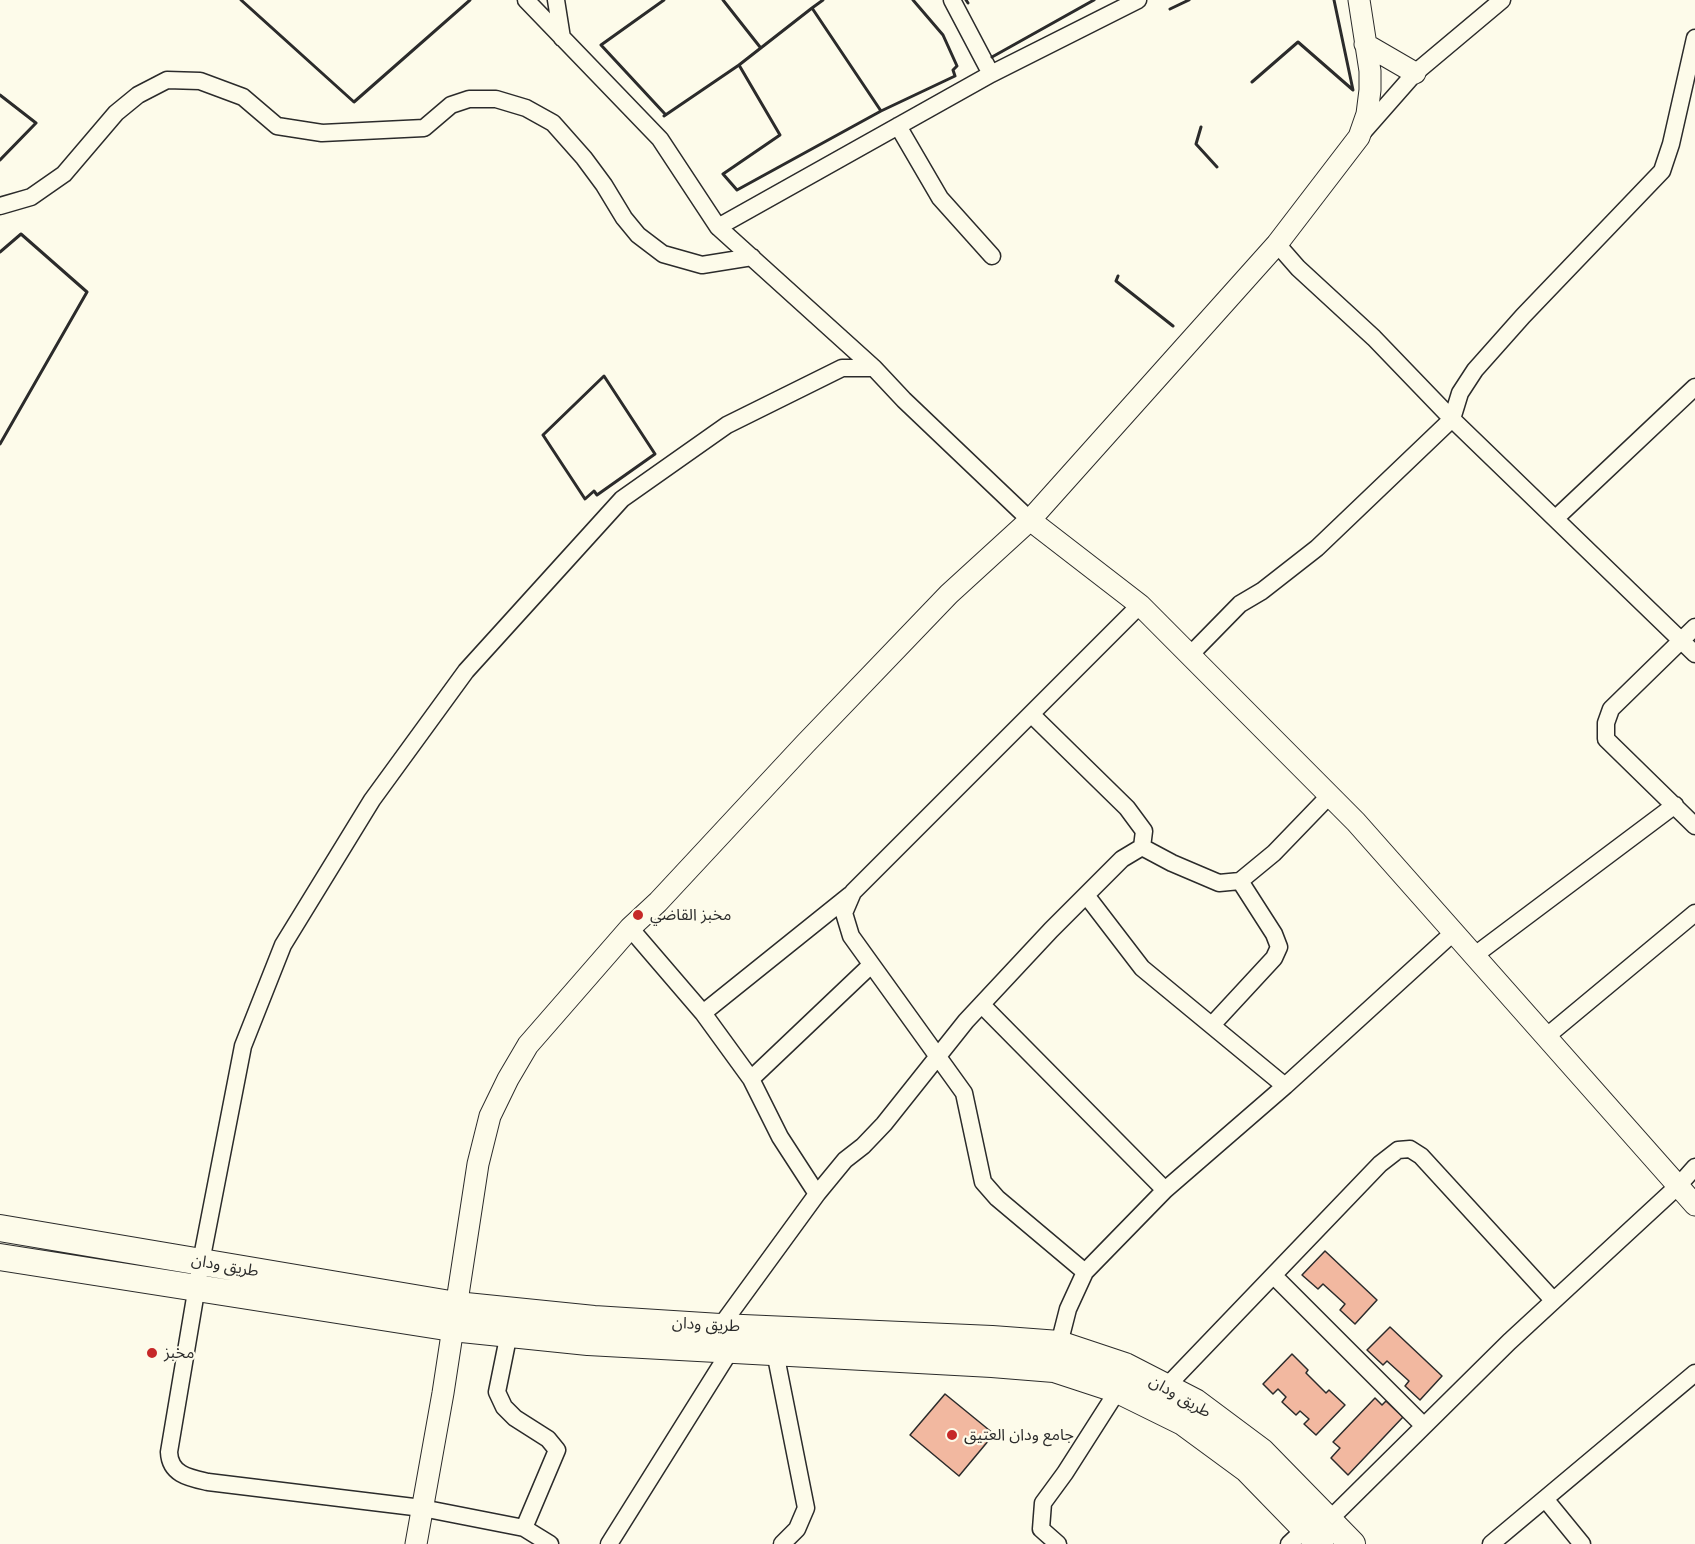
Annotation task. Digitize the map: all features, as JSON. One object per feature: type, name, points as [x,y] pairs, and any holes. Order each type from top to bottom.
[{"type":"main road","name":"طريق ودان","points":[[0,1228],[201,1262],[454,1316],[509,1334],[588,1342],[992,1364],[1054,1370],[1118,1390],[1183,1422],[1237,1462],[1311,1534],[1352,1544]]},
{"type":"main road","name":"طريق ودان","points":[[0,1257],[197,1287],[454,1316],[594,1319],[1059,1344],[1125,1366],[1195,1401],[1262,1452],[1311,1534]]},
{"type":"street","points":[[526,0],[660,139],[718,227],[874,368],[904,400],[1030,520],[1140,605],[1356,822],[1695,1204]]},
{"type":"street","points":[[556,0],[562,38]]},
{"type":"street","points":[[952,0],[991,74]]},
{"type":"street","points":[[718,227],[991,74],[1138,0]]},
{"type":"street","points":[[1359,0],[1371,90],[1367,114],[1359,137]]},
{"type":"street","points":[[416,1544],[443,1393],[478,1164],[490,1116],[508,1078],[528,1045],[630,928],[941,602],[1030,520],[1277,244],[1359,137],[1415,73],[1502,0]]},
{"type":"street","points":[[1191,656],[1240,604],[1262,591],[1317,548],[1452,419],[1461,393],[1475,370],[1523,316],[1662,171],[1671,144],[1695,38]]},
{"type":"street","points":[[1365,44],[1415,73]]},
{"type":"street","points":[[0,206],[30,197],[64,174],[116,113],[138,95],[167,80],[200,81],[243,98],[277,126],[322,133],[424,128],[451,105],[469,99],[496,99],[526,108],[553,123],[584,158],[638,235],[663,254],[702,265],[752,257]]},
{"type":"street","points":[[898,126],[940,198],[992,256]]},
{"type":"street","points":[[1277,244],[1298,268],[1374,338],[1452,419],[1695,654]]},
{"type":"street","points":[[549,1544],[524,1528],[422,1508],[208,1482],[184,1476],[173,1467],[170,1452],[201,1262],[243,1046],[283,945],[372,800],[466,671],[622,500],[727,425],[842,368],[874,368]]},
{"type":"street","points":[[1556,518],[1695,387]]},
{"type":"street","points":[[703,1013],[853,892],[1140,605]]},
{"type":"street","points":[[1695,627],[1611,709],[1606,723],[1606,739],[1695,826]]},
{"type":"street","points":[[1031,714],[1127,808],[1144,831],[1142,847]]},
{"type":"street","points":[[1142,847],[1219,883],[1240,881],[1274,853],[1329,796]]},
{"type":"street","points":[[1475,955],[1676,806]]},
{"type":"street","points":[[720,1327],[817,1194],[845,1160],[863,1146],[884,1124],[982,1005],[1086,894],[1122,859],[1142,847]]},
{"type":"street","points":[[1212,1025],[1274,958],[1279,947],[1274,934],[1240,881]]},
{"type":"street","points":[[853,892],[844,913],[851,936],[964,1093],[983,1182],[997,1198],[1085,1272]]},
{"type":"street","points":[[1086,894],[1142,968],[1286,1086]]},
{"type":"street","points":[[1547,1036],[1695,913]]},
{"type":"street","points":[[630,928],[703,1013],[751,1079],[780,1137],[817,1194]]},
{"type":"street","points":[[1054,1370],[1068,1309],[1085,1272],[1165,1190],[1286,1086],[1454,932]]},
{"type":"street","points":[[751,1079],[871,964]]},
{"type":"street","points":[[982,1005],[1165,1190]]},
{"type":"street","points":[[1167,1386],[1380,1164],[1398,1150],[1410,1149],[1421,1156],[1553,1300]]},
{"type":"street","points":[[1311,1534],[1553,1300],[1679,1185],[1695,1167]]},
{"type":"street","points":[[1274,1276],[1424,1426]]},
{"type":"street","points":[[509,1334],[497,1392],[504,1407],[515,1418],[548,1439],[557,1450],[524,1528]]},
{"type":"street","points":[[609,1544],[730,1351]]},
{"type":"street","points":[[775,1352],[806,1508],[797,1529],[782,1544]]},
{"type":"street","points":[[1491,1544],[1695,1373]]},
{"type":"street","points":[[1058,1544],[1041,1529],[1043,1503],[1118,1390]]},
{"type":"street","points":[[1546,1500],[1582,1544]]},
{"type":"building","points":[[1325,1251],[1377,1300],[1355,1324],[1340,1310],[1345,1304],[1323,1284],[1318,1289],[1302,1275]]},
{"type":"building","points":[[1390,1327],[1442,1376],[1420,1400],[1405,1386],[1409,1381],[1387,1361],[1383,1365],[1367,1350]]},
{"type":"building","points":[[1292,1354],[1308,1370],[1306,1373],[1326,1393],[1329,1390],[1345,1405],[1316,1435],[1304,1424],[1309,1419],[1300,1411],[1296,1415],[1282,1402],[1286,1397],[1278,1389],[1273,1394],[1263,1384]]},
{"type":"building","name":"جامع ودان العتيق","points":[[945,1394],[994,1434],[959,1476],[910,1435]]},
{"type":"building","points":[[1375,1398],[1382,1405],[1386,1401],[1403,1417],[1348,1475],[1331,1458],[1340,1448],[1333,1442]]},
{"type":"wall","points":[[241,0],[354,102],[470,0]]},
{"type":"wall","points":[[664,0],[601,45],[665,114]]},
{"type":"wall","points":[[723,0],[760,47]]},
{"type":"wall","points":[[812,8],[823,0]]},
{"type":"wall","points":[[881,111],[955,76],[953,70],[957,66],[943,35],[913,0]]},
{"type":"wall","points":[[992,57],[1094,0]]},
{"type":"wall","points":[[1170,9],[1189,0]]},
{"type":"wall","points":[[1252,82],[1298,42],[1353,90],[1334,0]]},
{"type":"wall","points":[[812,8],[881,111],[737,190],[723,174],[780,135],[739,65],[812,8]]},
{"type":"wall","points":[[664,116],[739,65]]},
{"type":"wall","points":[[0,95],[36,123],[0,160]]},
{"type":"wall","points":[[1201,127],[1196,144],[1217,167]]},
{"type":"wall","points":[[0,252],[21,234],[87,292],[0,444]]},
{"type":"wall","points":[[1118,276],[1116,281],[1173,326]]},
{"type":"wall","points":[[604,376],[655,454],[597,495],[594,491],[585,499],[543,435],[604,376]]},
{"type":"place","name":"مخبز القاضي","points":[[638,915]]},
{"type":"place","name":"مخبز","points":[[152,1353]]},
{"type":"place","name":"جامع ودان العتيق","points":[[952,1435]]}]
